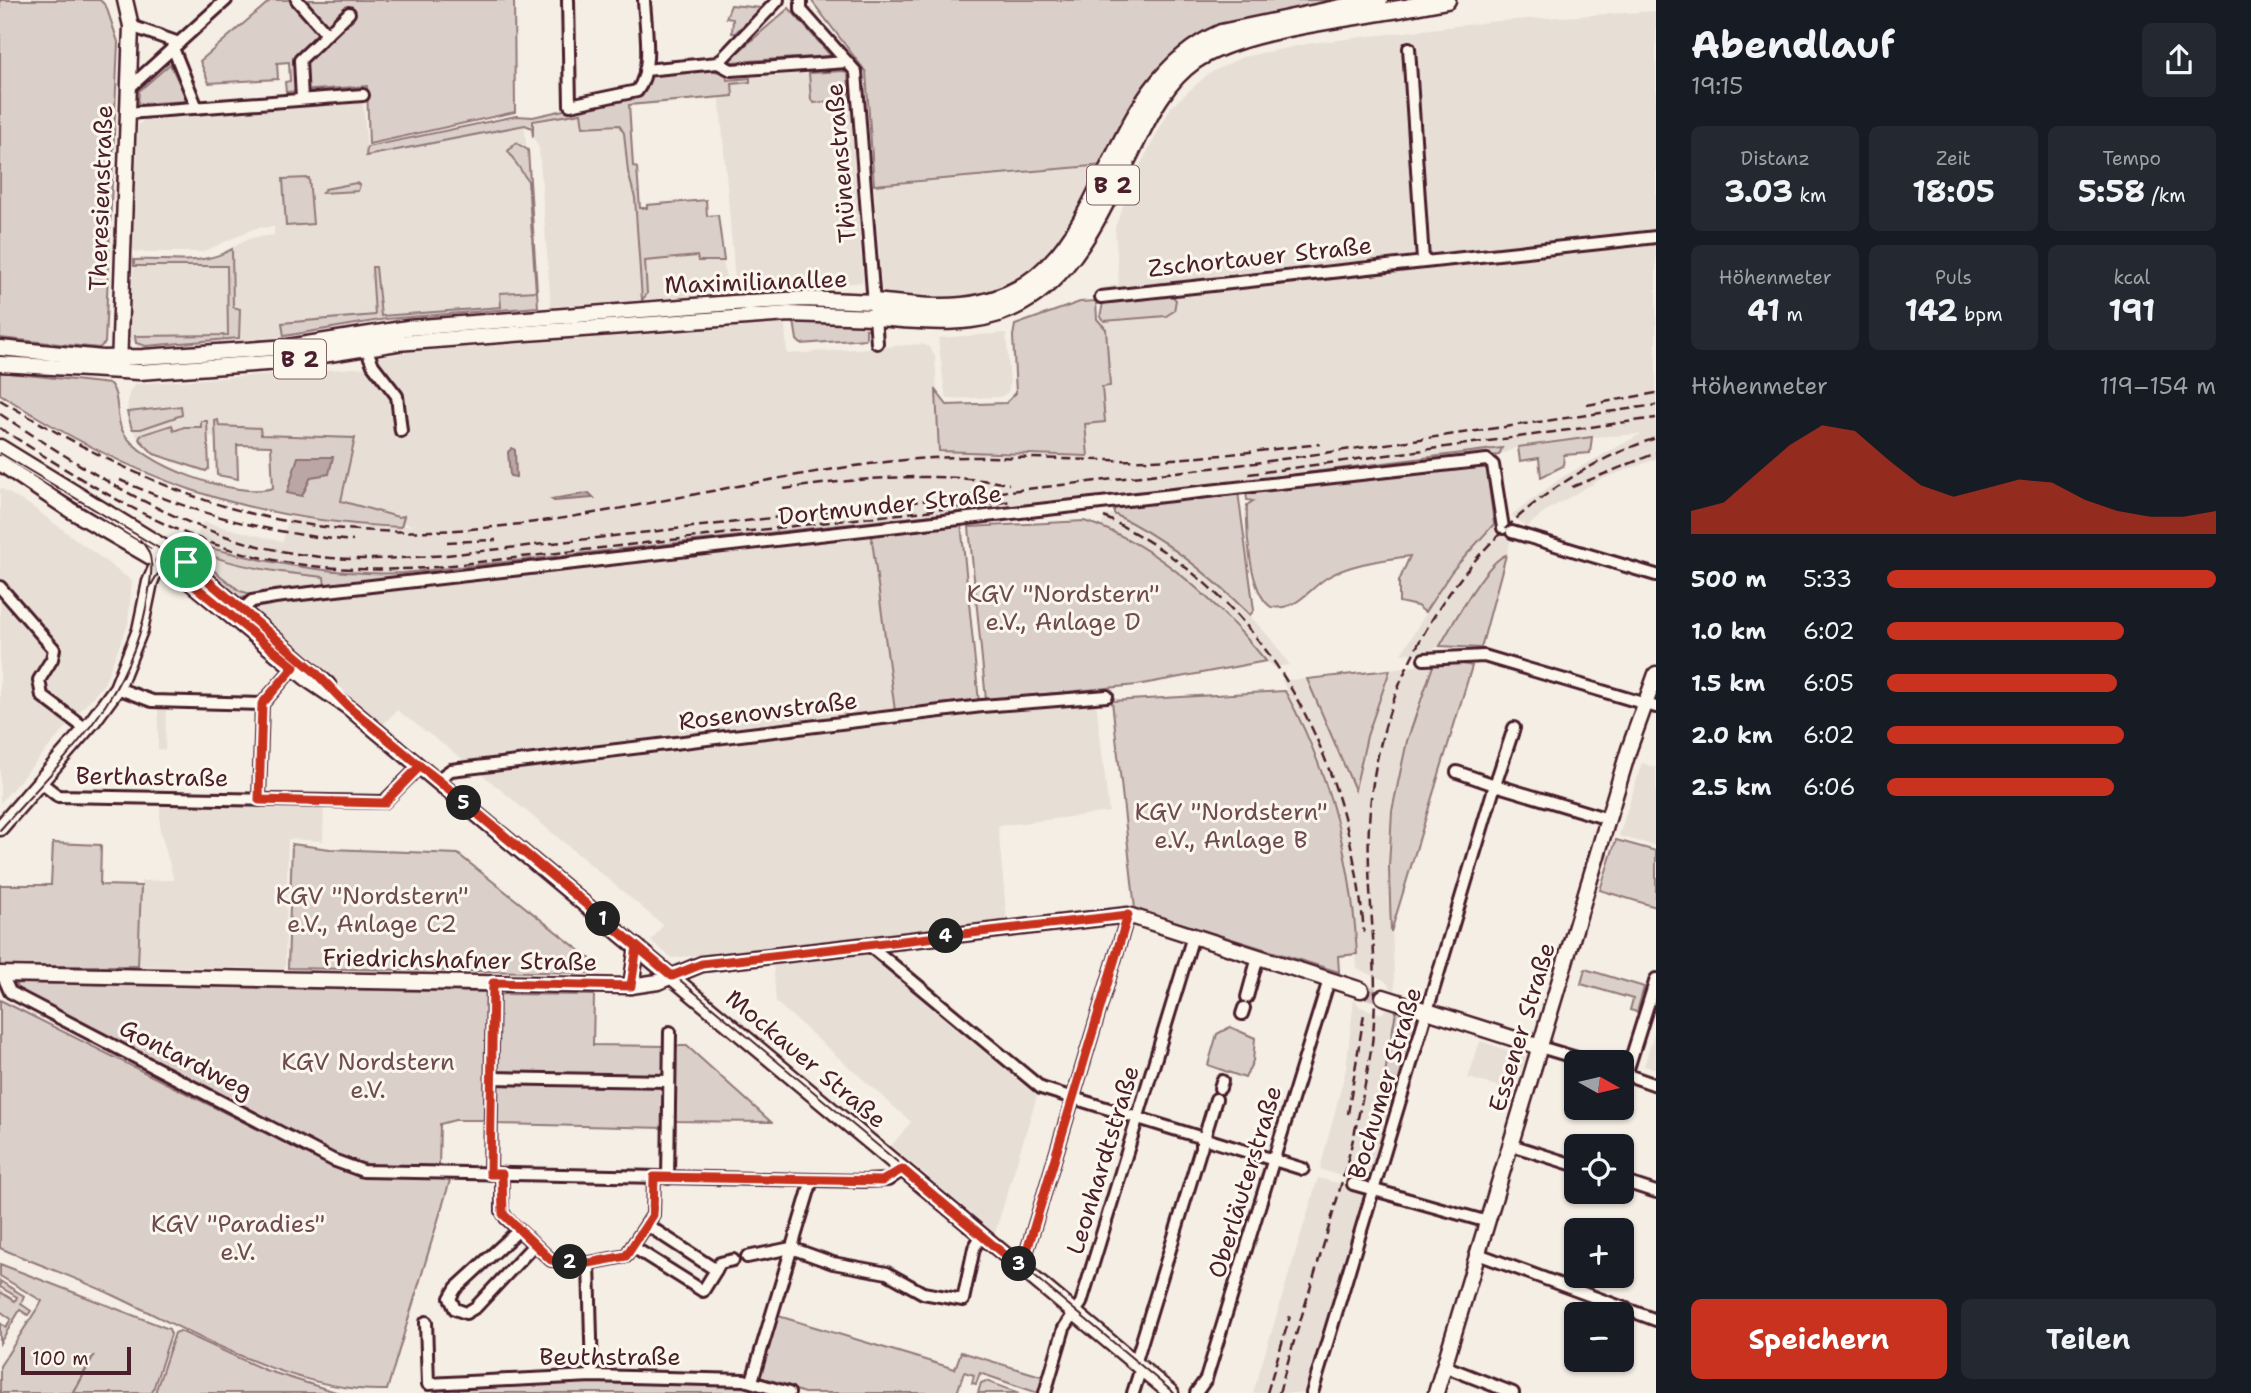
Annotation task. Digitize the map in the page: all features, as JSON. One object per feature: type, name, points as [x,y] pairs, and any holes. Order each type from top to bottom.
[{"type":"highway","name":"Maximilianallee","points":[[875,309],[963,306],[1011,293],[1033,280],[1067,244],[1148,92],[1171,64],[1205,40],[1221,33],[1378,0]]},
{"type":"highway","name":"Maximilianallee","points":[[875,309],[971,319],[1022,303],[1046,287],[1066,268],[1087,236],[1159,98],[1178,74],[1196,60],[1238,40],[1447,0]]},
{"type":"main road","name":"Theresienstraße","points":[[119,365],[131,26],[126,4]]},
{"type":"main road","name":"Maximilianallee","points":[[0,348],[119,365],[267,349],[388,330],[733,303],[804,299],[875,309]]},
{"type":"main road","name":"Maximilianallee","points":[[0,364],[281,362],[366,348],[875,309]]},
{"type":"main road","name":"Mockauer Straße","points":[[0,447],[186,562],[294,667],[348,706],[437,779],[1171,1393]]},
{"type":"main road","name":"Mockauer Straße","points":[[0,463],[24,476],[70,510],[180,574],[238,614],[314,671],[348,706]]},
{"type":"main road","points":[[0,828],[86,729],[117,688],[140,630],[150,582],[159,561],[154,542]]},
{"type":"main road","points":[[139,550],[150,582]]},
{"type":"main road","points":[[159,561],[186,562]]},
{"type":"main road","name":"Essener Straße","points":[[1436,1393],[1608,819],[1650,705],[1656,674]]},
{"type":"main road","name":"Friedrichshafner Straße","points":[[1,974],[631,986],[649,985],[702,964],[1128,915],[1361,990]]},
{"type":"main road","points":[[631,986],[637,947]]},
{"type":"main road","points":[[1383,997],[1540,1047]]},
{"type":"street","points":[[113,0],[126,4]]},
{"type":"street","points":[[129,88],[226,0]]},
{"type":"street","points":[[297,0],[327,33]]},
{"type":"street","points":[[568,0],[570,105],[636,91],[645,70],[644,0]]},
{"type":"street","points":[[718,63],[778,0]]},
{"type":"street","name":"Thünenstraße","points":[[800,0],[801,10],[856,72],[877,343]]},
{"type":"street","points":[[302,99],[300,60],[349,13]]},
{"type":"street","points":[[131,26],[176,45],[197,107]]},
{"type":"street","points":[[1409,48],[1423,261]]},
{"type":"street","points":[[645,70],[718,63],[731,70],[847,62]]},
{"type":"street","points":[[128,113],[363,95]]},
{"type":"street","name":"Zschortauer Straße","points":[[1101,297],[1656,237]]},
{"type":"street","points":[[366,348],[373,365],[397,396],[401,431]]},
{"type":"street","name":"Dortmunder Straße","points":[[238,614],[260,599],[1487,460],[1493,465],[1507,530],[1656,575]]},
{"type":"street","points":[[0,587],[54,649],[52,659],[39,680],[42,695],[86,729]]},
{"type":"street","points":[[1424,659],[1484,656],[1650,705]]},
{"type":"street","points":[[259,800],[262,704],[294,667]]},
{"type":"street","points":[[117,688],[152,701],[262,704]]},
{"type":"street","name":"Rosenowstraße","points":[[437,779],[452,770],[969,708],[1107,696]]},
{"type":"street","name":"Bochumer Straße","points":[[1312,1393],[1514,728]]},
{"type":"street","name":"Berthastraße","points":[[40,782],[58,796],[384,803],[420,766]]},
{"type":"street","points":[[1457,772],[1608,819]]},
{"type":"street","points":[[1018,1266],[1026,1254],[1128,915]]},
{"type":"street","name":"Leonhardtstraße","points":[[1045,1393],[1064,1328],[1081,1303],[1193,936]]},
{"type":"street","points":[[869,945],[1041,1088],[1303,1168]]},
{"type":"street","points":[[1244,1007],[1258,957]]},
{"type":"street","name":"Gontardweg","points":[[1,974],[10,992],[333,1160],[363,1171],[882,1181],[902,1169]]},
{"type":"street","points":[[1632,1050],[1656,979]]},
{"type":"street","name":"Oberläuterstraße","points":[[1196,1393],[1206,1379],[1329,980]]},
{"type":"street","points":[[493,983],[492,1078],[496,1174],[502,1211],[551,1260],[589,1263],[629,1251],[653,1215],[654,1177]]},
{"type":"street","points":[[668,1178],[670,1032]]},
{"type":"street","points":[[1540,1047],[1564,1054]]},
{"type":"street","points":[[1634,1077],[1656,1085]]},
{"type":"street","points":[[492,1078],[669,1081]]},
{"type":"street","points":[[1133,1393],[1138,1366],[1219,1089]]},
{"type":"street","points":[[1511,1145],[1564,1163]]},
{"type":"street","points":[[752,1381],[812,1180]]},
{"type":"street","points":[[1353,1184],[1488,1222]]},
{"type":"street","points":[[1634,1185],[1656,1192]]},
{"type":"street","points":[[647,1225],[716,1270]]},
{"type":"street","points":[[519,1230],[456,1288],[450,1298],[455,1309],[466,1313],[476,1307],[534,1245]]},
{"type":"street","points":[[747,1257],[791,1248],[833,1264],[887,1273],[923,1293],[963,1300],[974,1248],[982,1236]]},
{"type":"street","points":[[629,1251],[703,1291],[720,1263],[733,1260]]},
{"type":"street","points":[[1478,1254],[1656,1320]]},
{"type":"street","points":[[589,1263],[592,1376]]},
{"type":"street","name":"Beuthstraße","points":[[428,1327],[428,1384],[592,1376],[752,1381],[789,1393]]},
{"type":"street","points":[[1444,1366],[1513,1393]]},
{"type":"shaded area","points":[[1656,11],[1656,459],[1599,480],[1544,512],[1527,527],[1511,515],[1564,476],[1641,434],[1563,439],[1518,447],[1499,455],[241,598],[188,556],[203,522],[283,542],[288,517],[372,526],[413,526],[341,502],[355,438],[261,435],[139,439],[132,429],[127,412],[129,393],[135,384],[369,367],[380,357],[408,352],[785,324],[787,354],[922,344],[929,347],[935,356],[940,451],[1087,456],[1085,424],[1102,387],[1110,386],[1099,289],[1119,284],[1115,227],[1135,175],[1171,107],[1208,74],[1242,57],[1312,43],[1498,21]]},
{"type":"shaded area","points":[[844,71],[848,74],[863,282],[736,293],[718,79]]},
{"type":"shaded area","points":[[629,96],[639,259],[722,253],[728,293],[551,307],[539,148],[533,137],[530,117]]},
{"type":"shaded area","points":[[363,103],[367,150],[524,116],[538,307],[386,319],[282,337],[138,347],[129,337],[134,260],[209,260],[251,238],[274,235],[274,227],[256,228],[202,252],[136,252],[132,248],[138,125],[144,120]]},
{"type":"shaded area","points":[[1102,166],[1070,230],[1037,271],[971,301],[888,296],[882,291],[874,185]]},
{"type":"shaded area","points":[[1006,333],[1010,383],[1008,392],[1001,397],[948,399],[945,394],[938,338]]},
{"type":"shaded area","points":[[512,448],[515,450],[516,477],[510,476],[508,452]]},
{"type":"shaded area","points":[[298,457],[333,457],[329,474],[311,477],[302,496],[287,493]]},
{"type":"shaded area","points":[[0,488],[31,506],[132,581],[128,624],[104,684],[0,803]]},
{"type":"shaded area","points":[[589,493],[594,498],[551,499]]},
{"type":"shaded area","points":[[1114,514],[1154,535],[1232,596],[1271,639],[1290,665],[1274,667],[1201,592],[1150,554],[1101,526],[1106,515]]},
{"type":"shaded area","points":[[1494,524],[1512,538],[1506,555],[1501,557],[1479,582],[1440,646],[1427,652],[1401,654],[1452,571]]},
{"type":"shaded area","points":[[871,533],[896,722],[1096,702],[1109,812],[998,826],[1007,921],[850,940],[1037,1096],[995,1233],[891,1146],[911,1122],[776,1002],[772,947],[672,958],[651,941],[663,925],[477,770],[397,710],[382,726],[253,611],[273,603]]},
{"type":"shaded area","points":[[1434,663],[1407,741],[1392,811],[1389,867],[1395,992],[1384,980],[1357,969],[1351,887],[1331,796],[1316,751],[1282,680],[1307,679],[1357,790],[1367,736],[1390,670]]},
{"type":"shaded area","points":[[158,708],[166,708],[165,750],[158,749]]},
{"type":"shaded area","points":[[1642,763],[1656,768],[1656,846],[1619,836]]},
{"type":"shaded area","points":[[160,805],[324,807],[323,841],[288,839],[285,969],[138,966],[141,881],[174,880],[160,830]]},
{"type":"shaded area","points":[[1354,999],[1360,1007],[1382,1014],[1385,1009],[1393,1010],[1420,1021],[1372,1178],[1367,1180],[1351,1180],[1320,1169],[1346,1069]]},
{"type":"shaded area","points":[[1656,1027],[1656,1069],[1644,1066]]},
{"type":"shaded area","points":[[1480,1041],[1526,1056],[1514,1091],[1468,1078]]},
{"type":"shaded area","points":[[1318,1178],[1350,1186],[1367,1197],[1308,1393],[1253,1393]]},
{"type":"green space","points":[[0,0],[100,0],[106,6],[118,42],[105,343],[99,348],[0,338]]},
{"type":"green space","points":[[271,0],[514,0],[515,112],[369,144],[367,86],[286,92],[285,82],[290,81],[289,62],[277,63],[278,79],[209,83],[200,61]]},
{"type":"green space","points":[[811,0],[1345,0],[1182,51],[1146,89],[1104,165],[874,185],[866,72]]},
{"type":"green space","points":[[731,5],[762,8],[732,33],[733,19],[726,18]]},
{"type":"green space","points":[[789,8],[831,56],[731,62],[730,59]]},
{"type":"green space","points":[[170,64],[188,101],[138,104],[139,91]]},
{"type":"green space","points":[[704,68],[726,74],[727,80],[750,78],[750,82],[732,84],[733,96],[629,105],[633,166],[637,168],[640,208],[647,208],[647,205],[706,200],[707,216],[718,215],[724,261],[698,261],[697,256],[645,261],[647,294],[642,300],[635,198],[628,172],[624,133],[619,125],[583,127],[581,113],[533,121],[533,137],[532,128],[525,125],[366,156],[367,147],[516,116],[533,117],[639,93],[650,74]]},
{"type":"green space","points":[[844,71],[848,74],[850,99],[814,103],[811,100],[809,73]]},
{"type":"green space","points":[[516,143],[528,150],[538,307],[386,319],[284,336],[282,323],[375,315],[372,267],[376,267],[381,316],[501,307],[500,293],[536,291],[528,181],[508,151]]},
{"type":"green space","points":[[309,178],[313,224],[286,226],[283,179]]},
{"type":"green space","points":[[356,183],[360,185],[358,191],[322,193],[325,189]]},
{"type":"green space","points":[[232,249],[233,307],[240,309],[239,338],[146,346],[136,343],[135,336],[228,335],[227,266],[134,266],[134,260],[197,260],[220,255]]},
{"type":"green space","points":[[1170,293],[1176,300],[1174,311],[1166,316],[1104,321],[1100,317],[1103,303]]},
{"type":"green space","points":[[1096,301],[1097,319],[1106,329],[1110,386],[1102,387],[1105,422],[1085,424],[1088,456],[939,451],[936,391],[947,405],[1006,403],[1016,393],[1013,336],[1015,325],[1080,302]]},
{"type":"green space","points":[[794,321],[866,322],[871,329],[866,329],[866,339],[801,344],[797,340]]},
{"type":"green space","points":[[0,372],[110,384],[115,394],[122,430],[132,443],[168,467],[191,477],[237,489],[273,488],[271,446],[237,445],[238,479],[217,475],[215,421],[218,420],[219,426],[260,428],[261,435],[355,438],[341,501],[398,517],[404,516],[401,527],[291,516],[191,490],[143,471],[48,424],[0,394]]},
{"type":"green space","points":[[181,406],[182,415],[141,429],[132,429],[127,412]]},
{"type":"green space","points":[[201,421],[207,421],[209,468],[206,471],[154,454],[139,439],[141,435],[172,425],[174,431],[184,427],[201,427]]},
{"type":"green space","points":[[1592,437],[1590,453],[1564,455],[1563,466],[1541,477],[1539,458],[1520,461],[1518,447]]},
{"type":"green space","points":[[1502,448],[1499,455],[325,588],[324,577],[242,565],[200,550],[202,546],[277,563],[327,570],[404,573],[1251,480]]},
{"type":"green space","points":[[1482,465],[1487,469],[1494,524],[1452,571],[1425,612],[1417,606],[1399,602],[1399,581],[1410,556],[1368,563],[1337,572],[1288,606],[1271,607],[1264,599],[1253,575],[1250,560],[1247,505],[1253,501],[1247,500],[1246,491]]},
{"type":"green space","points":[[1238,492],[1254,610],[1250,615],[1186,558],[1151,534],[1114,514],[1114,506]]},
{"type":"green space","name":"KGV \"Nordstern\" e.V., Anlage D","points":[[1084,521],[1137,544],[1185,578],[1228,618],[1266,661],[1137,685],[986,700],[969,527]]},
{"type":"green space","points":[[961,523],[979,702],[895,711],[871,533]]},
{"type":"green space","points":[[190,552],[240,591],[255,595],[241,598],[236,596],[188,556]]},
{"type":"green space","points":[[1506,555],[1481,648],[1440,646],[1479,581]]},
{"type":"green space","points":[[1453,662],[1472,666],[1391,932],[1389,867],[1392,811],[1407,741],[1434,663]]},
{"type":"green space","points":[[1390,670],[1367,736],[1355,790],[1307,679]]},
{"type":"green space","name":"KGV \"Nordstern\" e.V., Anlage B","points":[[1285,691],[1327,786],[1344,852],[1357,954],[1338,956],[1339,972],[1135,909],[1112,701]]},
{"type":"green space","points":[[1616,840],[1656,851],[1656,907],[1600,890]]},
{"type":"green space","points":[[53,843],[101,845],[100,885],[141,886],[138,966],[0,966],[0,885],[51,885]]},
{"type":"green space","name":"KGV \"Nordstern\" e.V., Anlage C2","points":[[292,844],[330,849],[458,854],[598,965],[597,973],[288,968]]},
{"type":"green space","points":[[1585,969],[1644,987],[1637,1012],[1630,1010],[1633,999],[1581,984]]},
{"type":"green space","name":"KGV Nordstern e.V.","points":[[17,983],[488,992],[487,1120],[455,1120],[440,1124],[439,1166],[371,1165],[336,1156],[15,989]]},
{"type":"green space","name":"KGV Nordstern e.V.","points":[[497,994],[594,995],[593,1045],[667,1046],[666,1075],[496,1073]]},
{"type":"green space","name":"KGV \"Paradies\" e.V.","points":[[0,1000],[333,1167],[364,1175],[451,1177],[387,1390],[317,1382],[281,1371],[211,1343],[99,1289],[0,1248]]},
{"type":"green space","points":[[1396,1011],[1420,1021],[1396,1098],[1382,1090]]},
{"type":"green space","points":[[1230,1027],[1255,1038],[1253,1061],[1245,1078],[1208,1065],[1217,1034]]},
{"type":"green space","points":[[673,1046],[687,1046],[771,1122],[672,1121]]},
{"type":"green space","name":"KGV Nordstern e.V.","points":[[496,1082],[666,1084],[665,1128],[496,1124]]},
{"type":"green space","points":[[0,1264],[169,1329],[171,1334],[152,1393],[74,1393],[94,1355],[72,1393],[0,1393],[0,1366],[42,1301],[0,1276]]},
{"type":"green space","points":[[0,1281],[24,1296],[21,1304],[31,1311],[28,1315],[20,1310],[0,1343],[0,1323],[6,1327],[11,1319],[0,1311],[0,1292],[15,1301],[17,1297],[0,1287]]},
{"type":"green space","points":[[775,1315],[955,1369],[961,1352],[1044,1377],[1038,1393],[980,1373],[976,1384],[972,1383],[974,1375],[964,1372],[957,1393],[804,1393],[757,1376]]},
{"type":"green space","points":[[180,1331],[265,1370],[339,1393],[155,1393],[175,1333]]},
{"type":"green space","points":[[551,1379],[754,1387],[752,1393],[436,1393],[442,1386]]},
{"type":"green space","points":[[986,1381],[1019,1393],[978,1393],[981,1383]]},
{"type":"tunnel","points":[[1361,990],[1383,997]]},
{"type":"tram line","points":[[0,453],[157,547],[193,573],[1174,1393]]},
{"type":"tram line","points":[[0,830],[73,749],[113,692],[129,662],[141,628],[151,576],[150,557],[140,540]]},
{"type":"tram line","points":[[150,587],[157,575],[168,570],[188,575]]},
{"type":"railway","points":[[1587,405],[1656,393]]},
{"type":"railway","points":[[0,400],[110,460],[197,497],[227,507],[310,525],[393,531],[475,529],[557,519],[803,474],[886,462],[952,457],[1151,460],[1320,444]]},
{"type":"railway","points":[[0,414],[111,483],[188,522],[269,549],[330,558],[363,559],[447,555],[1255,463],[1656,405]]},
{"type":"railway","points":[[1249,474],[1656,418]]},
{"type":"railway","points":[[0,428],[105,493],[153,518],[200,539],[249,554],[301,565],[360,569],[426,568],[1013,501]]},
{"type":"railway","points":[[1279,1393],[1344,1176],[1372,1043],[1375,988],[1369,824],[1377,760],[1394,699],[1420,641],[1454,587],[1495,539],[1543,497],[1597,463],[1656,438]]},
{"type":"railway","points":[[1572,487],[1656,453]]},
{"type":"railway","points":[[784,489],[841,482],[924,477],[1009,484]]},
{"type":"railway","points":[[120,480],[177,503],[234,521],[353,541]]},
{"type":"railway","points":[[1104,517],[1162,550],[1213,590],[1255,636],[1291,688],[1319,744],[1340,804],[1355,867],[1364,933]]},
{"type":"railway","points":[[447,542],[496,540]]},
{"type":"railway","points":[[1348,1114],[1364,1014]]},
{"type":"railway","points":[[1267,1393],[1290,1316]]},
{"type":"route","points":[[186,562],[159,561],[180,574],[294,667],[262,704],[259,800],[384,803],[389,801],[420,766],[437,779],[672,976],[686,968],[702,964],[1128,915],[1026,1254],[1018,1266],[902,1169],[895,1176],[882,1181],[654,1177],[653,1215],[626,1256],[589,1263],[547,1258],[503,1214],[502,1174],[490,1174],[493,983],[631,986],[637,947],[437,779],[348,706],[314,671],[186,562]]}]
